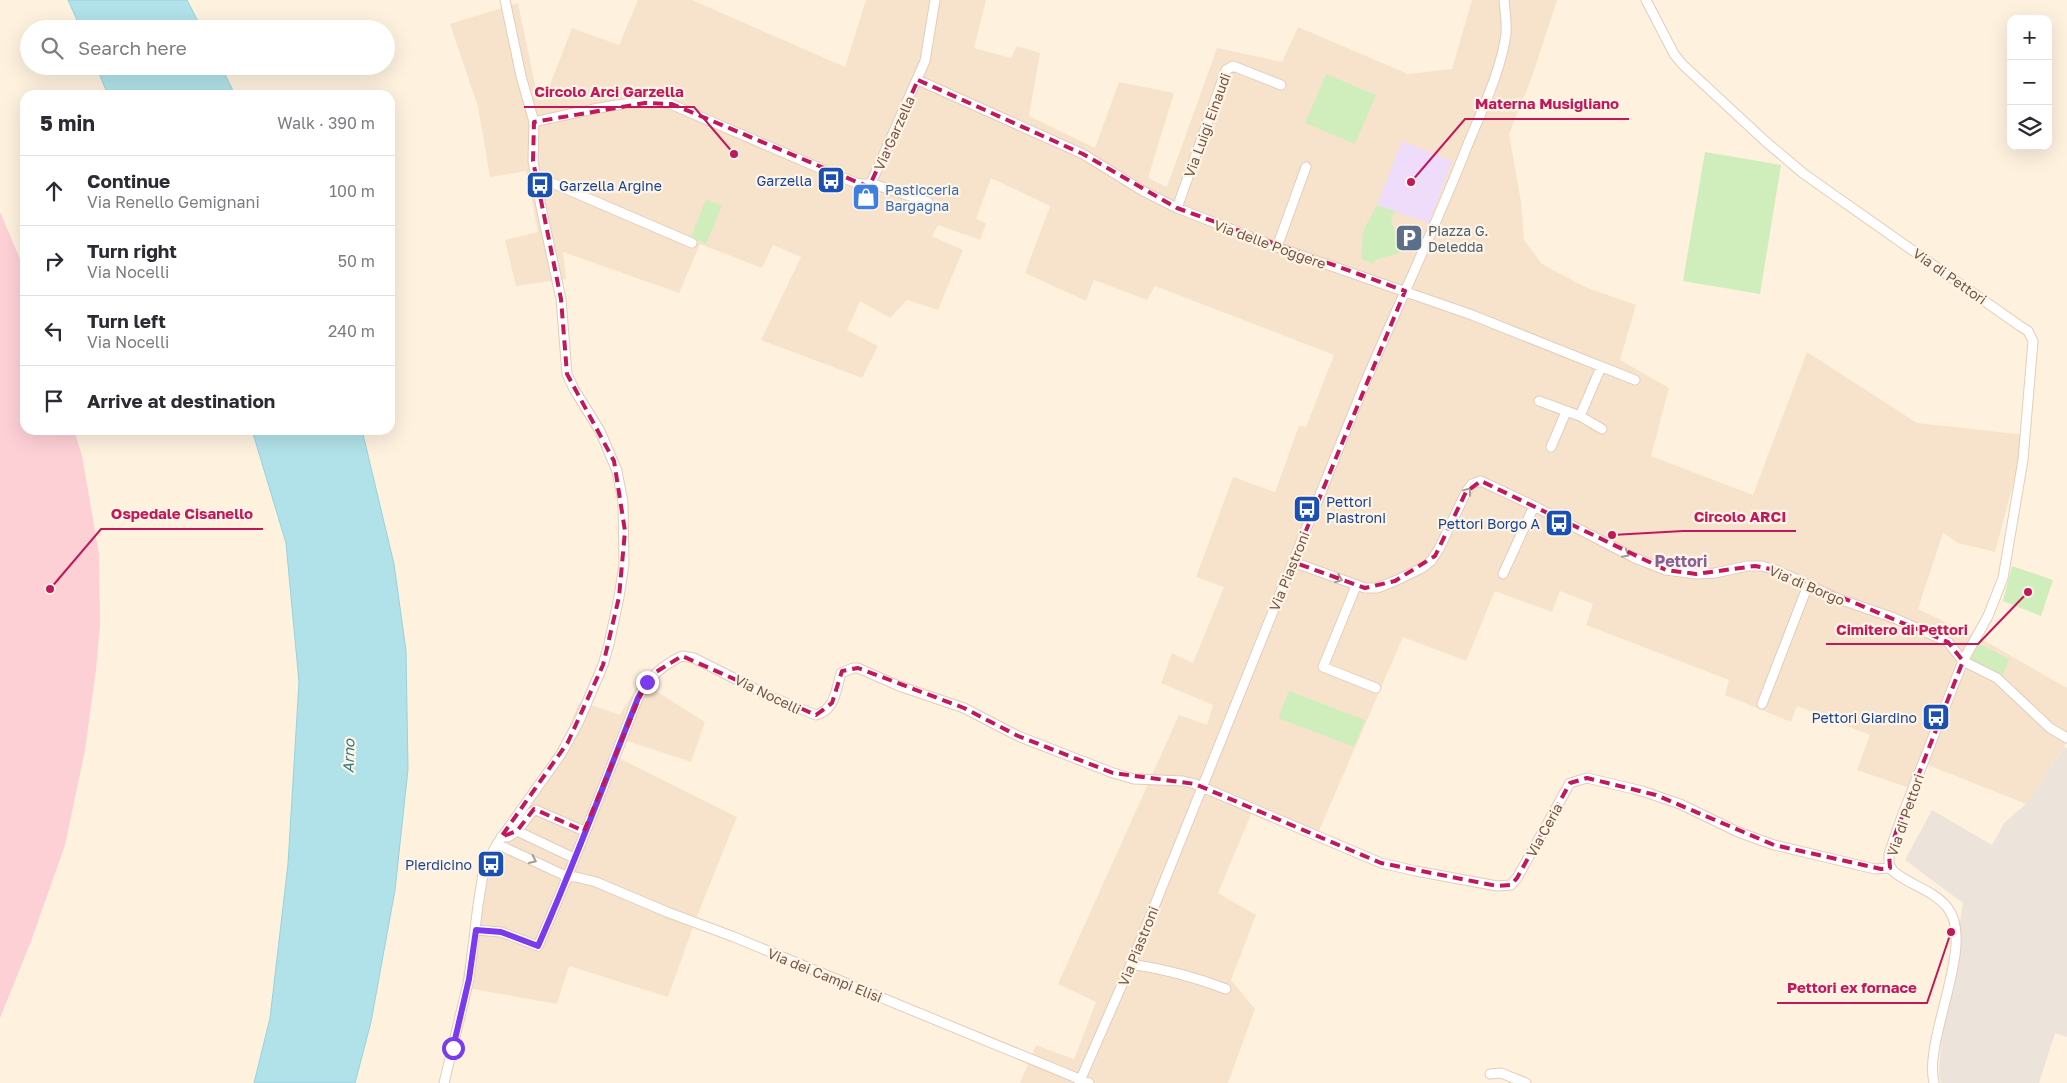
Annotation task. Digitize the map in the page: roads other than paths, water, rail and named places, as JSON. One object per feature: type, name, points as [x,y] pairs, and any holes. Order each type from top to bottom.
[{"type":"street","points":[[444,1083],[469,979],[484,868],[499,840],[561,754],[579,721],[603,665],[616,614],[624,564],[625,531],[620,485],[610,451],[567,374],[561,299],[532,151],[534,122],[521,76],[505,0]]},
{"type":"street","name":"Via Garzella","points":[[534,122],[613,107],[645,103],[668,103],[836,175],[862,185],[870,183],[925,61],[935,0]]},
{"type":"street","name":"Via Piastroni","points":[[1083,1082],[1293,562],[1405,291],[1421,260],[1442,210],[1494,77],[1506,35],[1504,0]]},
{"type":"street","name":"Via di Pettori","points":[[1646,0],[1674,54],[1682,64],[1765,142],[1804,174],[2028,331],[2033,341],[2023,460],[2003,578],[1988,616],[1964,662],[1889,854],[1890,868],[1897,875],[1938,898],[1950,911],[1954,921],[1954,954],[1951,976],[1932,1052],[1931,1067],[1934,1083]]},
{"type":"street","name":"Via Luigi Einaudi","points":[[1176,208],[1226,70],[1233,66],[1282,85]]},
{"type":"street","name":"Via delle Poggere","points":[[918,80],[1083,154],[1143,191],[1176,208],[1277,247],[1472,315],[1635,380]]},
{"type":"street","points":[[1277,247],[1306,167]]},
{"type":"street","points":[[536,176],[692,244]]},
{"type":"street","points":[[870,183],[928,202]]},
{"type":"street","points":[[1580,416],[1601,367]]},
{"type":"street","points":[[1539,401],[1580,416],[1602,429]]},
{"type":"street","points":[[1551,447],[1566,412]]},
{"type":"street","name":"Via di Borgo","points":[[1293,562],[1356,586],[1372,588],[1383,586],[1406,576],[1431,561],[1439,549],[1469,487],[1476,482],[1488,483],[1635,558],[1666,570],[1696,574],[1715,573],[1755,566],[1776,570],[1839,599],[1894,618],[1948,642],[1964,662]]},
{"type":"street","points":[[1503,574],[1534,506]]},
{"type":"street","points":[[1762,704],[1808,585]]},
{"type":"street","points":[[1356,586],[1323,667],[1376,688]]},
{"type":"street","points":[[1955,650],[1973,642]]},
{"type":"street","name":"Via Nocelli","points":[[476,930],[501,932],[538,946],[568,877],[584,831],[643,689],[656,672],[682,656],[694,658],[769,696],[816,715],[827,710],[832,703],[842,673],[858,668],[899,686],[964,708],[1018,736],[1113,774],[1134,779],[1183,781],[1203,786]]},
{"type":"street","points":[[1964,662],[1996,678],[2050,728],[2067,738]]},
{"type":"street","name":"Via Ceria","points":[[1203,786],[1338,846],[1382,863],[1497,886],[1511,885],[1570,783],[1587,778],[1656,795],[1680,804],[1738,832],[1774,845],[1875,869],[1890,868]]},
{"type":"street","points":[[499,840],[517,831],[531,813],[536,810],[584,831]]},
{"type":"street","points":[[517,831],[574,858]]},
{"type":"street","points":[[499,840],[568,877]]},
{"type":"street","name":"Via dei Campi Elisi","points":[[568,877],[596,882],[687,920],[734,937],[1083,1082]]},
{"type":"street","points":[[1131,964],[1198,978],[1226,989]]},
{"type":"street","points":[[1490,1074],[1501,1073],[1526,1083]]},
{"type":"water","points":[[68,0],[187,0],[197,20],[77,20]]},
{"type":"water","points":[[100,75],[225,75],[233,90],[106,90]]},
{"type":"water","name":"Arno","points":[[254,435],[363,435],[394,564],[406,651],[408,769],[395,890],[371,1022],[355,1083],[254,1083],[270,1018],[288,864],[299,682],[286,543]]},
{"type":"place","name":"Circolo Arci Garzella","points":[[734,154]]},
{"type":"place","name":"Garzella","points":[[831,180]]},
{"type":"place","name":"Materna Musigliano","points":[[1411,182]]},
{"type":"place","name":"Garzella Argine","points":[[540,185]]},
{"type":"place","name":"Pasticceria Bargagna","points":[[866,197]]},
{"type":"place","name":"Piazza G. Deledda","points":[[1409,238]]},
{"type":"place","name":"Pettori Piastroni","points":[[1307,509]]},
{"type":"place","name":"Pettori Borgo A","points":[[1559,523]]},
{"type":"place","name":"Circolo ARCI","points":[[1612,535]]},
{"type":"place","name":"Ospedale Cisanello","points":[[50,589]]},
{"type":"place","name":"Cimitero di Pettori","points":[[2028,592]]},
{"type":"place","name":"Pettori Giardino","points":[[1936,717]]},
{"type":"place","name":"Pierdicino","points":[[491,864]]},
{"type":"place","name":"Pettori ex fornace","points":[[1951,932]]},
{"type":"district","name":"Pettori","points":[[1681,561]]}]
